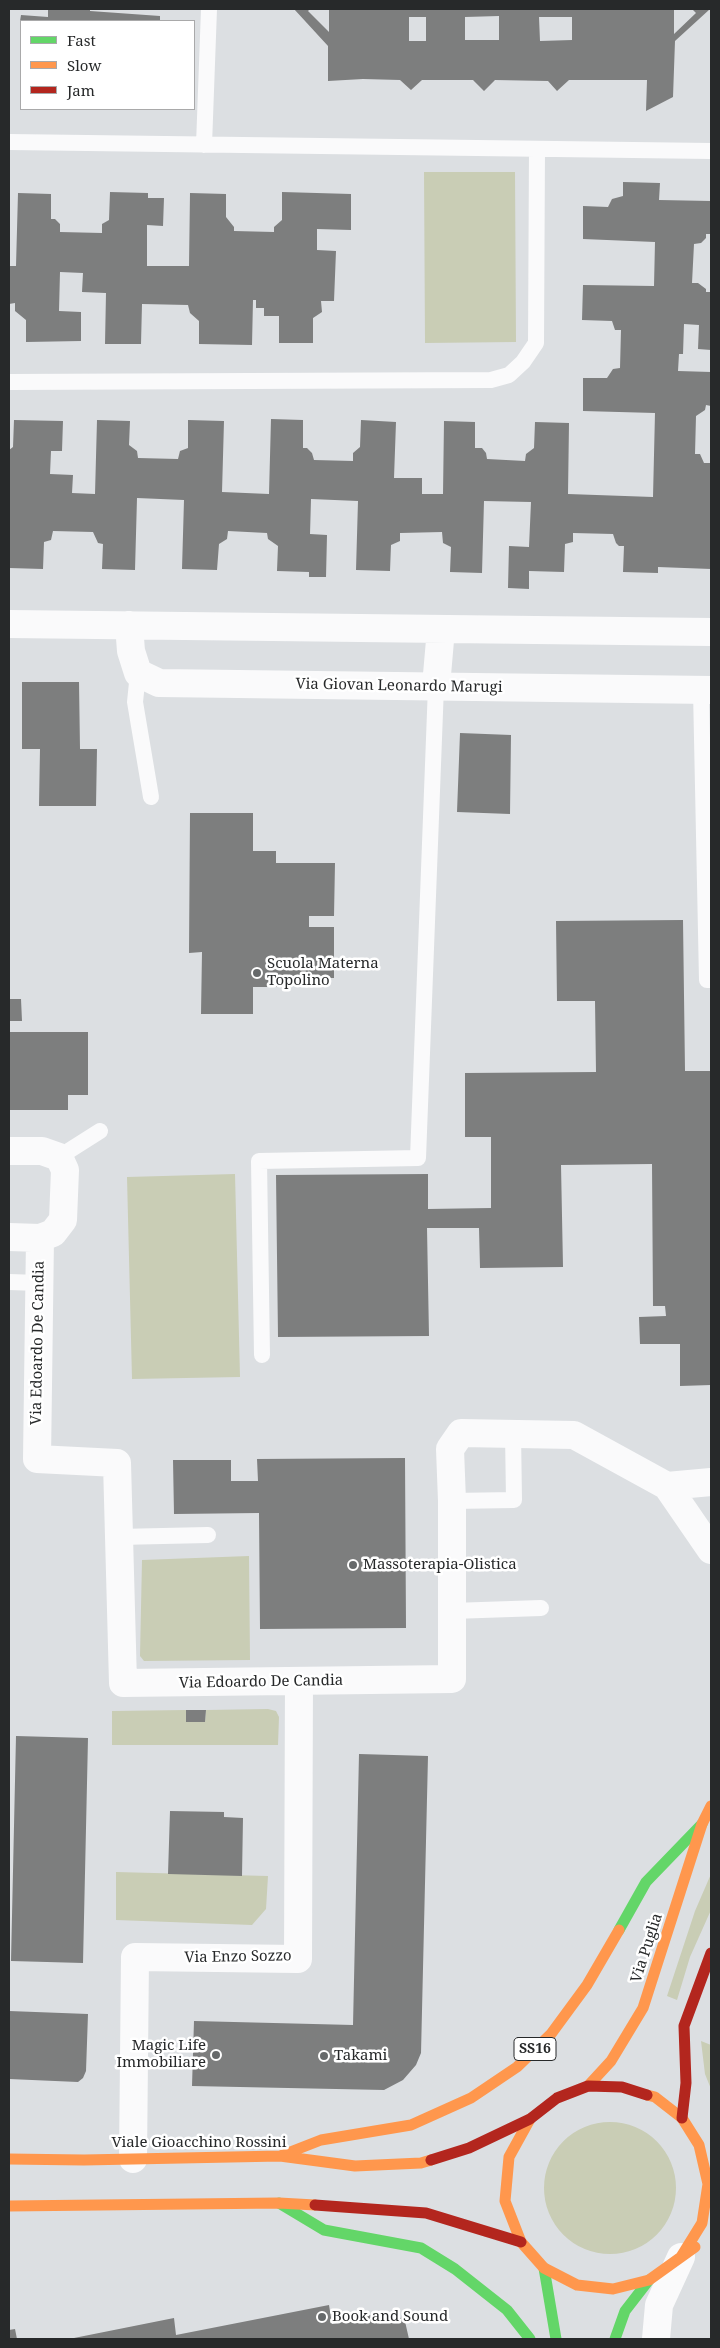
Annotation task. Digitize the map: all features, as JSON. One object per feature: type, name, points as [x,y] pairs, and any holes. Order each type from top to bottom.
[{"type":"main road","name":"Via Puglia","points":[[588,2086],[611,2061],[643,2008],[702,1824],[711,1806]]},
{"type":"main road","name":"SS16","points":[[280,2156],[321,2140],[411,2125],[446,2111],[471,2098],[517,2067],[551,2034],[587,1984],[646,1882],[702,1824]]},
{"type":"main road","points":[[682,2118],[686,2083],[684,2026],[711,1953]]},
{"type":"main road","name":"Viale Gioacchino Rossini","points":[[9,2159],[280,2156],[355,2166],[421,2163],[469,2148],[530,2119],[557,2098],[588,2086],[622,2086],[655,2098],[682,2118],[699,2145],[708,2184],[702,2223],[681,2257]]},
{"type":"main road","name":"Viale Gioacchino Rossini","points":[[530,2119],[509,2157],[505,2201],[521,2242],[544,2268],[577,2285],[613,2289],[649,2280],[706,2239]]},
{"type":"main road","points":[[699,2145],[711,2151]]},
{"type":"main road","points":[[279,2203],[324,2230],[421,2248],[455,2269],[507,2310],[530,2339]]},
{"type":"main road","points":[[9,2206],[279,2203],[426,2213],[521,2242]]},
{"type":"main road","points":[[544,2268],[556,2339]]},
{"type":"main road","points":[[615,2339],[625,2311],[649,2280]]},
{"type":"street","points":[[9,624],[711,632]]},
{"type":"street","points":[[129,625],[131,651],[138,673]]},
{"type":"street","points":[[436,686],[440,629]]},
{"type":"street","name":"Via Giovan Leonardo Marugi","points":[[138,673],[159,683],[706,690]]},
{"type":"street","points":[[9,1150],[42,1151],[59,1156],[64,1170],[64,1220],[53,1233],[40,1238],[9,1237]]},
{"type":"street","name":"Via Edoardo De Candia","points":[[40,1238],[37,1459],[117,1462],[123,1683],[452,1679],[452,1500],[450,1449],[461,1433],[574,1435],[666,1486],[711,1550]]},
{"type":"street","points":[[666,1486],[711,1482]]},
{"type":"street","name":"Via Enzo Sozzo","points":[[133,2158],[135,1957],[298,1959],[299,1681]]},
{"type":"street","points":[[656,2339],[659,2305],[681,2257]]},
{"type":"lane","points":[[204,145],[209,9]]},
{"type":"lane","points":[[9,142],[711,151]]},
{"type":"lane","points":[[9,382],[491,380],[509,375],[524,362],[536,343],[537,149]]},
{"type":"lane","points":[[138,673],[135,702],[151,797]]},
{"type":"lane","points":[[262,1355],[259,1161],[418,1158],[436,686]]},
{"type":"lane","points":[[706,690],[707,980],[711,980]]},
{"type":"lane","points":[[59,1156],[100,1131]]},
{"type":"lane","points":[[9,1282],[39,1284]]},
{"type":"lane","points":[[452,1500],[514,1500],[513,1434]]},
{"type":"lane","points":[[118,1537],[208,1535]]},
{"type":"lane","points":[[452,1611],[541,1608]]},
{"type":"green space","points":[[424,172],[515,172],[516,342],[425,343]]},
{"type":"green space","points":[[235,1174],[240,1377],[132,1379],[127,1177]]},
{"type":"green space","points":[[249,1556],[250,1660],[144,1661],[140,1656],[142,1560]]},
{"type":"green space","points":[[268,1709],[276,1711],[279,1717],[278,1745],[112,1745],[112,1711],[186,1710],[186,1721],[205,1722],[206,1710]]},
{"type":"green space","points":[[116,1872],[268,1876],[266,1909],[252,1925],[116,1920]]},
{"type":"green space","points":[[711,1874],[711,1910],[690,1957],[677,2000],[667,1996],[695,1911]]},
{"type":"green space","points":[[701,2041],[711,2045],[711,2089],[705,2074]]},
{"type":"green space","points":[[610,2122],[623,2123],[635,2127],[657,2141],[671,2163],[675,2175],[675,2201],[671,2213],[657,2235],[635,2249],[623,2253],[610,2254],[597,2253],[585,2249],[563,2235],[549,2213],[545,2201],[544,2188],[545,2175],[549,2163],[563,2141],[585,2127],[597,2123]]},
{"type":"building","points":[[48,9],[90,9],[90,11],[160,16],[160,20],[20,20],[21,15],[48,17]]},
{"type":"building","points":[[294,9],[310,9],[308,11],[329,32],[329,9],[674,9],[674,34],[696,13],[692,9],[710,9],[675,41],[673,97],[646,111],[647,80],[569,80],[557,91],[548,81],[495,80],[484,91],[473,80],[422,80],[411,90],[400,80],[363,79],[328,81],[328,46]],"holes":[[[499,16],[499,40],[465,40],[465,17]],[[409,17],[426,17],[426,41],[409,41]],[[539,17],[572,17],[572,40],[540,41]]]},
{"type":"building","points":[[623,182],[660,183],[659,200],[711,201],[711,234],[706,234],[706,238],[701,243],[694,244],[692,283],[698,283],[706,289],[706,292],[711,292],[711,350],[698,349],[699,325],[684,324],[683,354],[679,354],[678,371],[711,372],[711,406],[706,405],[705,410],[696,416],[695,454],[700,454],[704,463],[711,463],[711,569],[658,567],[658,573],[623,572],[624,546],[619,546],[616,543],[613,534],[573,533],[573,542],[565,544],[564,572],[529,571],[529,589],[508,588],[509,546],[529,547],[531,502],[484,501],[482,573],[450,572],[451,547],[443,543],[442,532],[400,533],[400,541],[391,545],[390,571],[356,570],[358,501],[311,499],[310,534],[327,535],[326,577],[309,577],[309,572],[277,571],[278,546],[268,539],[267,533],[228,531],[227,539],[219,544],[217,570],[182,569],[184,500],[137,498],[135,570],[102,569],[103,544],[98,543],[93,532],[53,531],[51,540],[44,542],[43,569],[9,568],[9,450],[13,447],[14,420],[63,421],[62,451],[51,451],[50,474],[73,475],[72,493],[95,494],[97,420],[130,421],[129,445],[137,451],[138,458],[178,459],[180,451],[188,448],[188,420],[224,421],[222,492],[269,494],[271,419],[303,420],[303,448],[307,448],[312,453],[314,460],[353,461],[353,453],[360,447],[361,420],[396,422],[394,478],[422,478],[422,494],[443,494],[444,421],[475,422],[475,448],[482,448],[486,453],[487,459],[525,461],[526,454],[534,448],[535,422],[569,423],[568,494],[653,497],[655,413],[583,411],[583,378],[607,378],[613,369],[620,368],[621,330],[615,330],[612,321],[582,320],[583,285],[654,286],[655,242],[583,239],[583,206],[608,207],[612,199],[623,196]]},
{"type":"building","points":[[110,192],[148,193],[148,198],[164,198],[163,226],[147,225],[147,266],[189,266],[190,193],[226,194],[226,217],[234,227],[234,231],[274,232],[274,227],[282,220],[282,192],[351,194],[351,230],[317,229],[317,250],[336,251],[334,301],[321,301],[322,312],[313,318],[313,343],[279,343],[279,316],[264,316],[264,308],[256,308],[256,300],[253,300],[252,345],[199,344],[199,321],[190,313],[188,305],[142,304],[141,344],[105,344],[106,293],[82,292],[83,273],[60,272],[59,311],[81,312],[81,341],[26,342],[26,320],[15,311],[15,303],[9,304],[9,266],[16,266],[18,193],[51,194],[51,219],[55,219],[60,224],[60,232],[102,233],[102,224],[109,220]]},
{"type":"building","points":[[22,682],[79,682],[80,749],[97,749],[96,806],[39,806],[40,749],[22,749]]},
{"type":"building","points":[[460,733],[511,735],[510,814],[457,812]]},
{"type":"building","points":[[190,813],[253,813],[253,851],[276,851],[276,863],[335,863],[334,916],[309,916],[309,927],[334,927],[334,978],[280,978],[280,987],[253,987],[253,1014],[201,1014],[202,952],[189,953]]},
{"type":"building","points":[[683,920],[685,1071],[711,1071],[711,1385],[680,1386],[680,1344],[640,1344],[639,1317],[666,1316],[665,1306],[653,1306],[652,1164],[561,1165],[563,1267],[480,1268],[479,1228],[427,1228],[429,1336],[278,1337],[276,1175],[428,1174],[428,1209],[491,1208],[491,1137],[465,1137],[465,1073],[596,1072],[595,1001],[557,1001],[556,921]]},
{"type":"building","points":[[9,999],[21,999],[22,1021],[9,1021]]},
{"type":"building","points":[[9,1032],[88,1032],[88,1095],[68,1095],[68,1110],[9,1110]]},
{"type":"building","points":[[405,1458],[406,1628],[260,1629],[259,1513],[174,1514],[173,1460],[231,1460],[231,1481],[258,1481],[257,1459]]},
{"type":"building","points":[[186,1710],[206,1710],[205,1722],[186,1722]]},
{"type":"building","points":[[16,1736],[88,1738],[83,1963],[11,1961]]},
{"type":"building","points":[[359,1754],[428,1756],[421,2053],[416,2065],[403,2080],[384,2090],[192,2086],[194,2021],[353,2025]]},
{"type":"building","points":[[170,1811],[224,1812],[224,1817],[243,1818],[242,1876],[168,1874]]},
{"type":"building","points":[[9,2011],[88,2014],[86,2071],[83,2078],[78,2082],[9,2079]]},
{"type":"building","points":[[329,2305],[332,2324],[370,2315],[371,2318],[394,2314],[396,2319],[404,2317],[409,2339],[69,2339],[174,2318],[176,2335]]},
{"type":"building","points":[[15,2329],[17,2339],[9,2339],[9,2330]]},
{"type":"traffic: fast","points":[[619,1930],[646,1882],[702,1824]]},
{"type":"traffic: fast","points":[[279,2203],[324,2230],[421,2248],[455,2269],[507,2310],[530,2339]]},
{"type":"traffic: fast","points":[[544,2268],[556,2339]]},
{"type":"traffic: fast","points":[[615,2339],[625,2311],[649,2280]]},
{"type":"traffic: slow","points":[[588,2086],[611,2061],[643,2008],[702,1824],[711,1806]]},
{"type":"traffic: slow","points":[[280,2156],[321,2140],[411,2125],[471,2098],[517,2067],[551,2034],[587,1985],[619,1930]]},
{"type":"traffic: slow","points":[[647,2095],[655,2097],[682,2118],[699,2145],[708,2184],[702,2223],[681,2257]]},
{"type":"traffic: slow","points":[[530,2119],[509,2157],[505,2201],[521,2242],[544,2268],[577,2285],[613,2289],[649,2280],[695,2247]]},
{"type":"traffic: slow","points":[[9,2159],[84,2160],[280,2156],[355,2166],[421,2163],[431,2160]]},
{"type":"traffic: slow","points":[[9,2206],[279,2203],[315,2205]]},
{"type":"traffic: jam","points":[[682,2118],[686,2083],[684,2026],[711,1953]]},
{"type":"traffic: jam","points":[[431,2160],[469,2148],[530,2119],[557,2098],[588,2086],[622,2087],[647,2095]]},
{"type":"traffic: jam","points":[[315,2205],[426,2213],[521,2242]]},
{"type":"place","name":"Scuola Materna Topolino","points":[[257,973]]},
{"type":"place","name":"Massoterapia-Olistica","points":[[353,1565]]},
{"type":"place","name":"Magic Life Immobiliare","points":[[216,2055]]},
{"type":"place","name":"Takami","points":[[324,2056]]},
{"type":"place","name":"Book and Sound","points":[[322,2317]]}]
